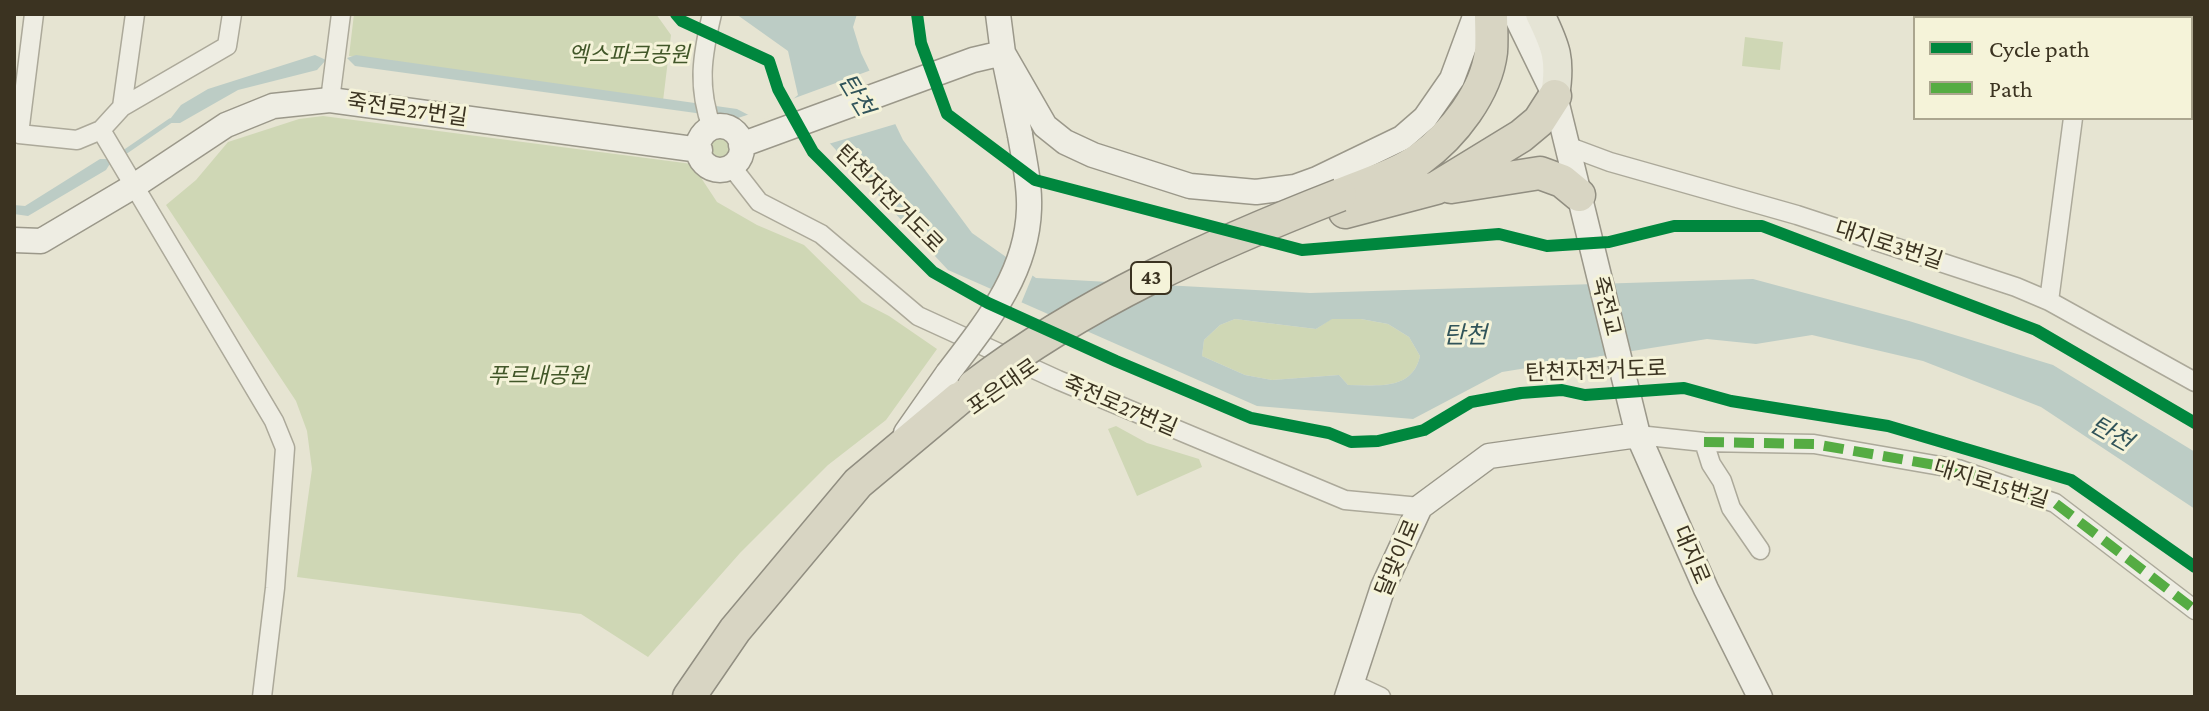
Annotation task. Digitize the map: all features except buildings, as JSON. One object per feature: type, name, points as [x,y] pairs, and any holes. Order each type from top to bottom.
[{"type":"highway","name":"포은대로","points":[[689,697],[735,630],[858,483],[969,386],[1063,345],[1153,295],[1343,204],[1418,160],[1450,132],[1474,98],[1491,54],[1491,14]]},
{"type":"highway","name":"포은대로","points":[[1343,204],[1436,188],[1521,136],[1539,121],[1555,96]]},
{"type":"highway","points":[[1436,188],[1475,185],[1540,173],[1562,181],[1580,199]]},
{"type":"highway","name":"포은대로","points":[[709,697],[751,637],[873,490],[969,386]]},
{"type":"main road","points":[[1540,14],[1554,44],[1559,70],[1555,96]]},
{"type":"street","points":[[34,14],[16,134],[77,140],[103,133],[122,107],[227,46],[232,14]]},
{"type":"street","points":[[122,107],[135,14]]},
{"type":"street","points":[[330,100],[341,14]]},
{"type":"street","points":[[712,14],[700,86],[709,121],[700,139],[698,152],[700,159],[718,170],[744,150],[973,60],[1003,53]]},
{"type":"street","points":[[969,386],[994,313],[1025,249],[1029,197],[998,14]]},
{"type":"street","points":[[1003,53],[1045,126],[1065,142],[1093,155],[1190,186],[1256,192],[1295,187],[1317,179],[1402,138],[1425,118],[1452,79],[1476,14]]},
{"type":"street","points":[[1515,14],[1555,96],[1580,199]]},
{"type":"street","name":"죽전로27번길","points":[[14,240],[41,241],[134,186],[226,125],[273,106],[330,100],[700,150]]},
{"type":"street","points":[[2049,301],[2073,120]]},
{"type":"street","points":[[709,121],[735,133],[744,150]]},
{"type":"street","points":[[103,133],[274,421],[285,448],[275,588],[262,697]]},
{"type":"street","name":"대지로3번길","points":[[1567,146],[1610,162],[1797,215],[2016,287],[2049,301],[2195,382]]},
{"type":"street","name":"죽전로27번길","points":[[744,150],[759,202],[821,234],[918,316],[1058,380],[1345,500],[1420,507]]},
{"type":"street","name":"죽전교","points":[[1580,199],[1632,410]]},
{"type":"street","name":"대지로","points":[[1632,410],[1638,435],[1706,589],[1760,697]]},
{"type":"street","name":"달맞이로","points":[[1350,691],[1383,587],[1420,507],[1489,456],[1638,435]]},
{"type":"street","name":"대지로15번길","points":[[1638,435],[1704,442],[1814,444],[1958,469],[2055,503],[2195,610]]},
{"type":"street","points":[[1704,442],[1731,508],[1760,550]]},
{"type":"street","points":[[1350,691],[1381,697]]},
{"type":"green space","name":"엑스파크공원","points":[[354,14],[656,14],[671,35],[663,101],[349,56]]},
{"type":"green space","points":[[1745,37],[1783,42],[1780,70],[1742,66]]},
{"type":"green space","name":"푸르내공원","points":[[323,116],[692,164],[717,202],[757,225],[804,245],[862,302],[889,316],[937,349],[886,420],[828,465],[740,553],[648,657],[581,614],[297,577],[312,469],[307,431],[296,401],[166,205],[196,180],[228,142],[299,119]]},
{"type":"green space","points":[[716,138],[724,138],[730,148],[724,158],[716,158],[710,152],[710,144]]},
{"type":"green space","points":[[1235,319],[1316,329],[1331,319],[1361,319],[1388,324],[1409,337],[1420,356],[1410,375],[1392,384],[1348,385],[1339,375],[1272,380],[1245,375],[1202,356],[1204,340],[1220,325]]},
{"type":"green space","points":[[1116,426],[1147,443],[1199,459],[1202,467],[1137,496],[1108,429]]},
{"type":"water","name":"탄천","points":[[736,14],[857,14],[853,27],[861,53],[903,140],[972,233],[1036,278],[1310,293],[1753,279],[1909,321],[2053,365],[2195,452],[2195,509],[2041,407],[1923,361],[1812,335],[1756,344],[1707,339],[1502,372],[1413,419],[1257,406],[948,270],[822,135],[765,148],[732,118],[355,66],[347,58],[356,55],[737,109],[764,123],[798,95],[788,51]],"holes":[[[1235,319],[1316,329],[1332,319],[1361,319],[1388,324],[1409,337],[1420,356],[1416,367],[1402,381],[1371,385],[1348,385],[1339,375],[1272,380],[1245,375],[1202,356],[1204,340],[1220,325]]]},
{"type":"water","points":[[315,55],[326,60],[317,70],[238,90],[180,123],[167,123],[181,105],[208,89]]},
{"type":"water","points":[[100,159],[113,159],[106,170],[28,216],[14,214],[14,205],[25,206]]},
{"type":"pier","points":[[874,69],[899,123],[825,145],[821,140],[806,146],[771,151],[738,118],[753,113],[764,119],[784,102]]},
{"type":"pier","points":[[1015,259],[1034,272],[1020,306],[997,296]]},
{"type":"waterway","points":[[122,154],[170,121]]},
{"type":"marked path","points":[[1704,442],[1814,444],[1958,469],[2055,503],[2195,610]]},
{"type":"cycle path","name":"탄천자전거도로","points":[[676,14],[682,21],[769,61],[778,89],[813,152],[933,272],[988,303],[1251,418],[1329,433],[1351,442],[1378,441],[1424,430],[1471,402],[1521,393],[1562,390],[1585,395],[1684,388],[1731,401],[1888,426],[2071,480],[2195,567]]},
{"type":"cycle path","points":[[917,14],[921,43],[947,114],[1035,180],[1302,250],[1499,234],[1547,246],[1609,242],[1674,226],[1762,226],[2036,330],[2195,423]]}]
